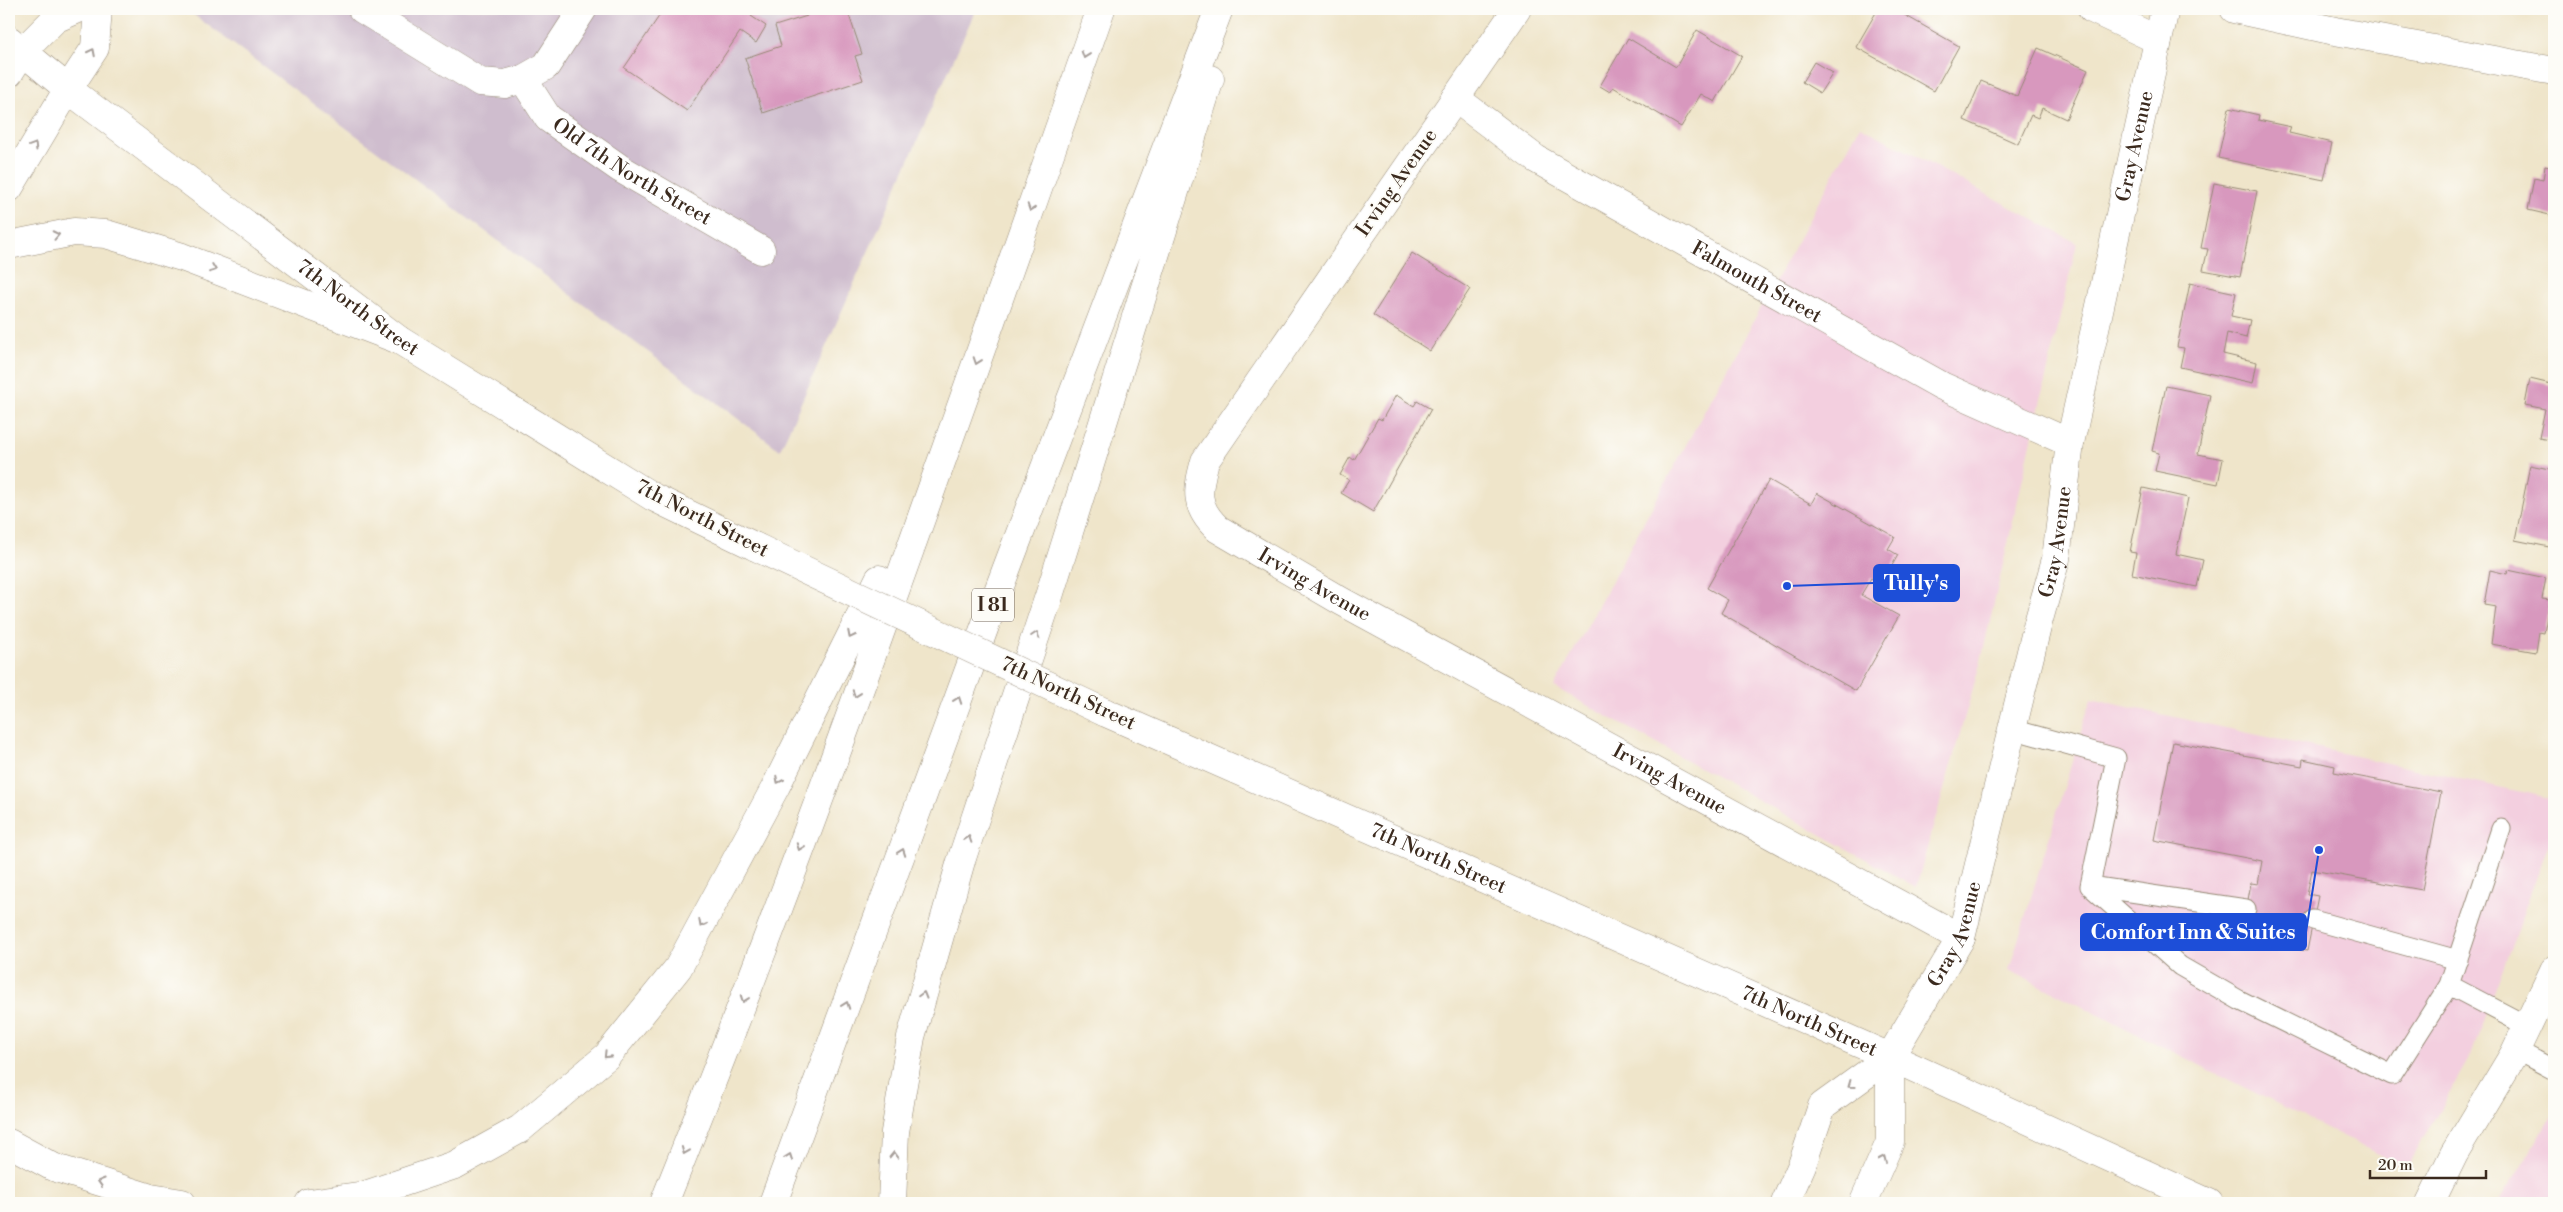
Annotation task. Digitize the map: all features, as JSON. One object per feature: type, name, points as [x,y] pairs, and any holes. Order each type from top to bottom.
[{"type":"main road","points":[[13,55],[55,19],[78,9]]},
{"type":"main road","points":[[9,188],[68,89],[95,48],[98,9]]},
{"type":"main road","points":[[362,9],[480,82],[505,84],[523,79],[546,66],[583,9]]},
{"type":"main road","points":[[664,1203],[732,1034],[951,435],[1101,9]]},
{"type":"main road","name":"I 81","points":[[773,1203],[992,607],[1219,9]]},
{"type":"main road","points":[[892,1203],[895,1132],[911,1037],[961,861],[1050,593],[1232,9]]},
{"type":"main road","name":"Irving Avenue","points":[[1517,9],[1205,460],[1197,488],[1204,516],[1218,529],[1341,601],[1961,938]]},
{"type":"main road","points":[[2092,9],[2158,40]]},
{"type":"main road","name":"Gray Avenue","points":[[1890,1057],[1961,938],[2056,559],[2070,443],[2165,9]]},
{"type":"main road","points":[[2234,9],[2335,31],[2554,72]]},
{"type":"main road","name":"7th North Street","points":[[13,55],[68,89],[399,340],[653,497],[1104,712],[1890,1057],[2209,1203]]},
{"type":"main road","name":"Old 7th North Street","points":[[523,79],[548,118],[621,169],[761,250]]},
{"type":"main road","name":"Falmouth Street","points":[[1455,98],[1544,164],[1942,386],[2070,443]]},
{"type":"main road","points":[[9,246],[74,232],[106,234],[182,257],[399,340]]},
{"type":"main road","points":[[309,1203],[365,1195],[455,1165],[520,1129],[607,1056],[678,968],[776,786],[951,435]]},
{"type":"main road","points":[[2430,1203],[2454,1154],[2521,1038],[2554,970]]},
{"type":"main road","points":[[1785,1203],[1802,1165],[1822,1106],[1890,1057]]},
{"type":"main road","points":[[1863,1203],[1890,1142],[1890,1057]]},
{"type":"main road","points":[[9,1143],[53,1167],[151,1198],[182,1203]]},
{"type":"lane","points":[[2012,729],[2116,758],[2090,886]]},
{"type":"lane","points":[[2090,886],[2180,966],[2239,1000],[2392,1076],[2449,985],[2501,829]]},
{"type":"lane","points":[[2090,886],[2246,909]]},
{"type":"lane","points":[[2313,920],[2458,960]]},
{"type":"lane","points":[[2449,985],[2521,1038],[2554,1070]]},
{"type":"shaded area","points":[[186,9],[976,9],[780,450]]},
{"type":"shaded area","points":[[1860,126],[2077,243],[1981,660],[1916,887],[1554,687]]},
{"type":"shaded area","points":[[2091,699],[2554,799],[2554,829],[2471,1055],[2406,1168],[2009,970]]},
{"type":"shaded area","points":[[2554,1113],[2554,1203],[2498,1203]]},
{"type":"building","points":[[664,9],[756,9],[751,16],[766,26],[756,43],[740,32],[687,111],[624,68]]},
{"type":"building","points":[[807,9],[823,9],[823,11],[847,9],[862,54],[855,56],[863,80],[763,113],[745,58],[781,46],[775,26],[807,16]]},
{"type":"building","points":[[1878,9],[1894,9],[1959,46],[1934,91],[1856,47]]},
{"type":"building","points":[[1697,30],[1742,56],[1715,102],[1701,94],[1681,127],[1613,87],[1610,92],[1600,86],[1628,38],[1676,67]]},
{"type":"building","points":[[2038,48],[2088,70],[2066,119],[2042,108],[2038,118],[2031,115],[2018,144],[1964,120],[1981,81],[2017,96]]},
{"type":"building","points":[[1814,62],[1833,73],[1820,93],[1802,82]]},
{"type":"building","points":[[2229,108],[2259,115],[2258,120],[2291,127],[2289,133],[2332,143],[2324,180],[2218,158]]},
{"type":"building","points":[[2545,166],[2554,168],[2554,216],[2528,210],[2534,178],[2543,180]]},
{"type":"building","points":[[2214,183],[2257,191],[2240,277],[2203,270],[2208,249],[2201,248]]},
{"type":"building","points":[[1412,253],[1470,289],[1430,351],[1373,315]]},
{"type":"building","points":[[2190,283],[2236,293],[2231,316],[2250,320],[2246,338],[2227,333],[2223,354],[2257,362],[2253,383],[2180,367],[2184,348],[2177,347]]},
{"type":"building","points":[[2554,374],[2554,441],[2539,438],[2545,409],[2525,405],[2530,379],[2551,384]]},
{"type":"building","points":[[2166,386],[2210,395],[2198,454],[2223,459],[2218,484],[2155,471],[2159,453],[2152,451]]},
{"type":"building","points":[[1396,395],[1414,406],[1417,401],[1431,409],[1373,512],[1341,493],[1349,480],[1340,475],[1350,457],[1354,460],[1378,418],[1382,420]]},
{"type":"building","points":[[2530,465],[2554,470],[2554,548],[2515,540]]},
{"type":"building","points":[[1769,480],[1811,504],[1817,493],[1895,537],[1888,549],[1898,555],[1881,585],[1871,578],[1861,595],[1899,616],[1856,691],[1721,613],[1728,600],[1707,588]]},
{"type":"building","points":[[2143,488],[2188,498],[2176,554],[2203,560],[2197,587],[2132,574],[2136,553],[2130,552]]},
{"type":"building","points":[[2490,570],[2507,574],[2508,570],[2546,578],[2542,599],[2550,600],[2544,633],[2539,632],[2536,652],[2491,644],[2496,607],[2484,605]]},
{"type":"building","points":[[2173,742],[2302,766],[2303,759],[2335,766],[2334,772],[2441,792],[2422,890],[2312,870],[2307,894],[2318,896],[2307,951],[2241,939],[2251,883],[2258,884],[2262,861],[2154,840]]},
{"type":"place","name":"Tully's","points":[[1787,586]]},
{"type":"place","name":"Comfort Inn & Suites","points":[[2319,850]]}]
